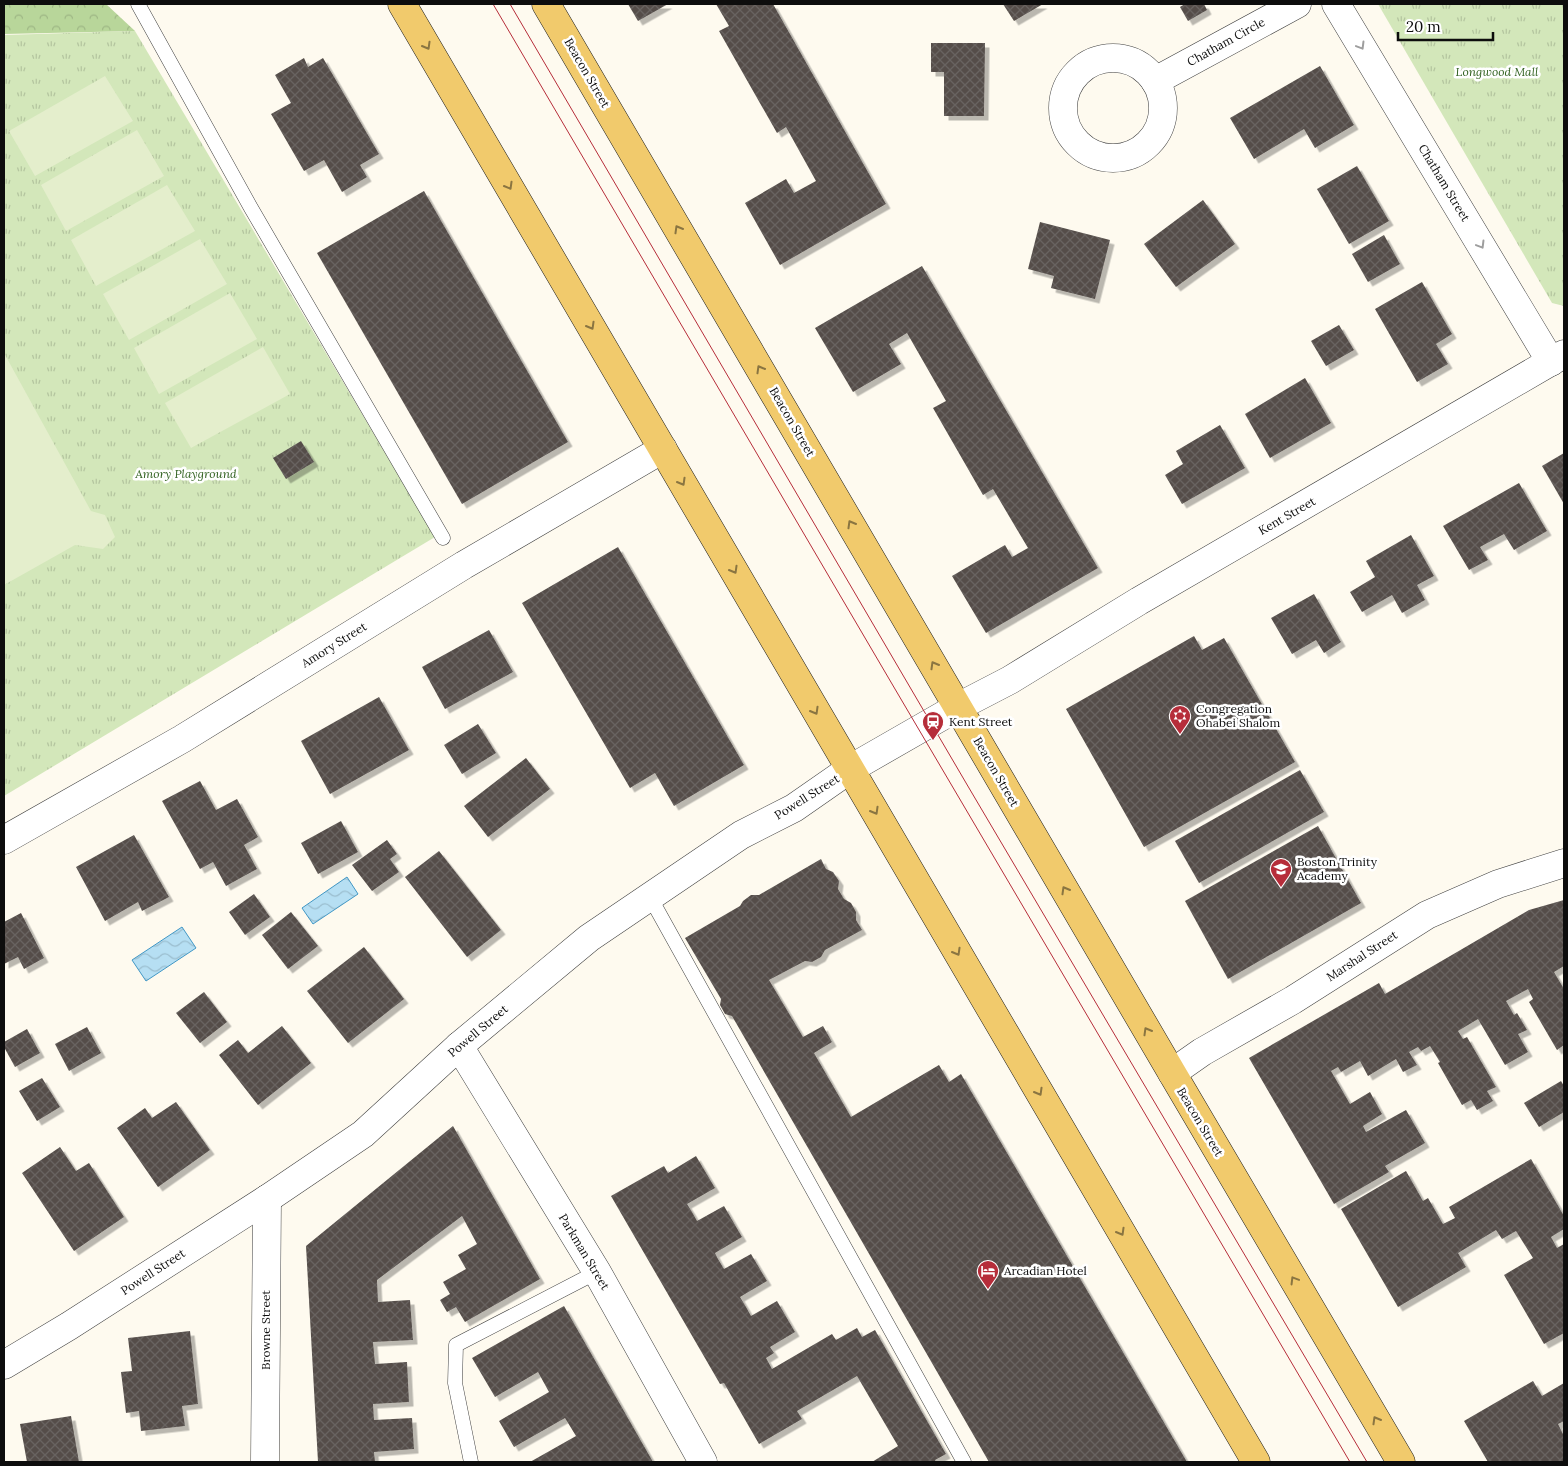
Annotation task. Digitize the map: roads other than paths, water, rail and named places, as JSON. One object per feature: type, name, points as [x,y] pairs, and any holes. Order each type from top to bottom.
[{"type":"main road","points":[[402,4],[1256,1462]]},
{"type":"main road","name":"Beacon Street","points":[[546,4],[1401,1462]]},
{"type":"street","name":"Chatham Circle","points":[[1155,81],[1297,4]]},
{"type":"street","name":"Chatham Street","points":[[1336,4],[1558,358]]},
{"type":"street","name":"Kent Street","points":[[958,707],[1010,680],[1139,602],[1558,358]]},
{"type":"street","name":"Amory Street","points":[[4,840],[182,739],[464,565],[662,449]]},
{"type":"street","name":"Powell Street","points":[[4,1366],[267,1199],[363,1134],[459,1046],[589,938],[741,835],[794,808],[850,769],[958,707]]},
{"type":"street","name":"Marshal Street","points":[[1172,1073],[1202,1052],[1293,1000],[1427,914],[1498,884],[1564,863]]},
{"type":"street","name":"Parkman Street","points":[[459,1046],[597,1272],[703,1462]]},
{"type":"street","name":"Browne Street","points":[[265,1462],[267,1199]]},
{"type":"lane","points":[[138,4],[252,208],[443,538]]},
{"type":"lane","points":[[650,897],[964,1462]]},
{"type":"lane","points":[[472,1462],[455,1383],[456,1344],[597,1272]]},
{"type":"water","points":[[347,877],[358,894],[313,924],[302,908]]},
{"type":"water","points":[[182,927],[196,948],[146,981],[132,960]]},
{"type":"tram line","points":[[493,4],[1350,1462]]},
{"type":"tram line","points":[[510,4],[969,788],[1367,1462]]},
{"type":"place","name":"Congregation Ohabei Shalom","points":[[1180,735]]},
{"type":"place","name":"Kent Street","points":[[933,741]]},
{"type":"place","name":"Boston Trinity Academy","points":[[1281,888]]},
{"type":"place","name":"Arcadian Hotel","points":[[988,1290]]},
{"type":"park label","name":"Longwood Mall","points":[[1497,72]]},
{"type":"park label","name":"Amory Playground","points":[[186,474]]}]
